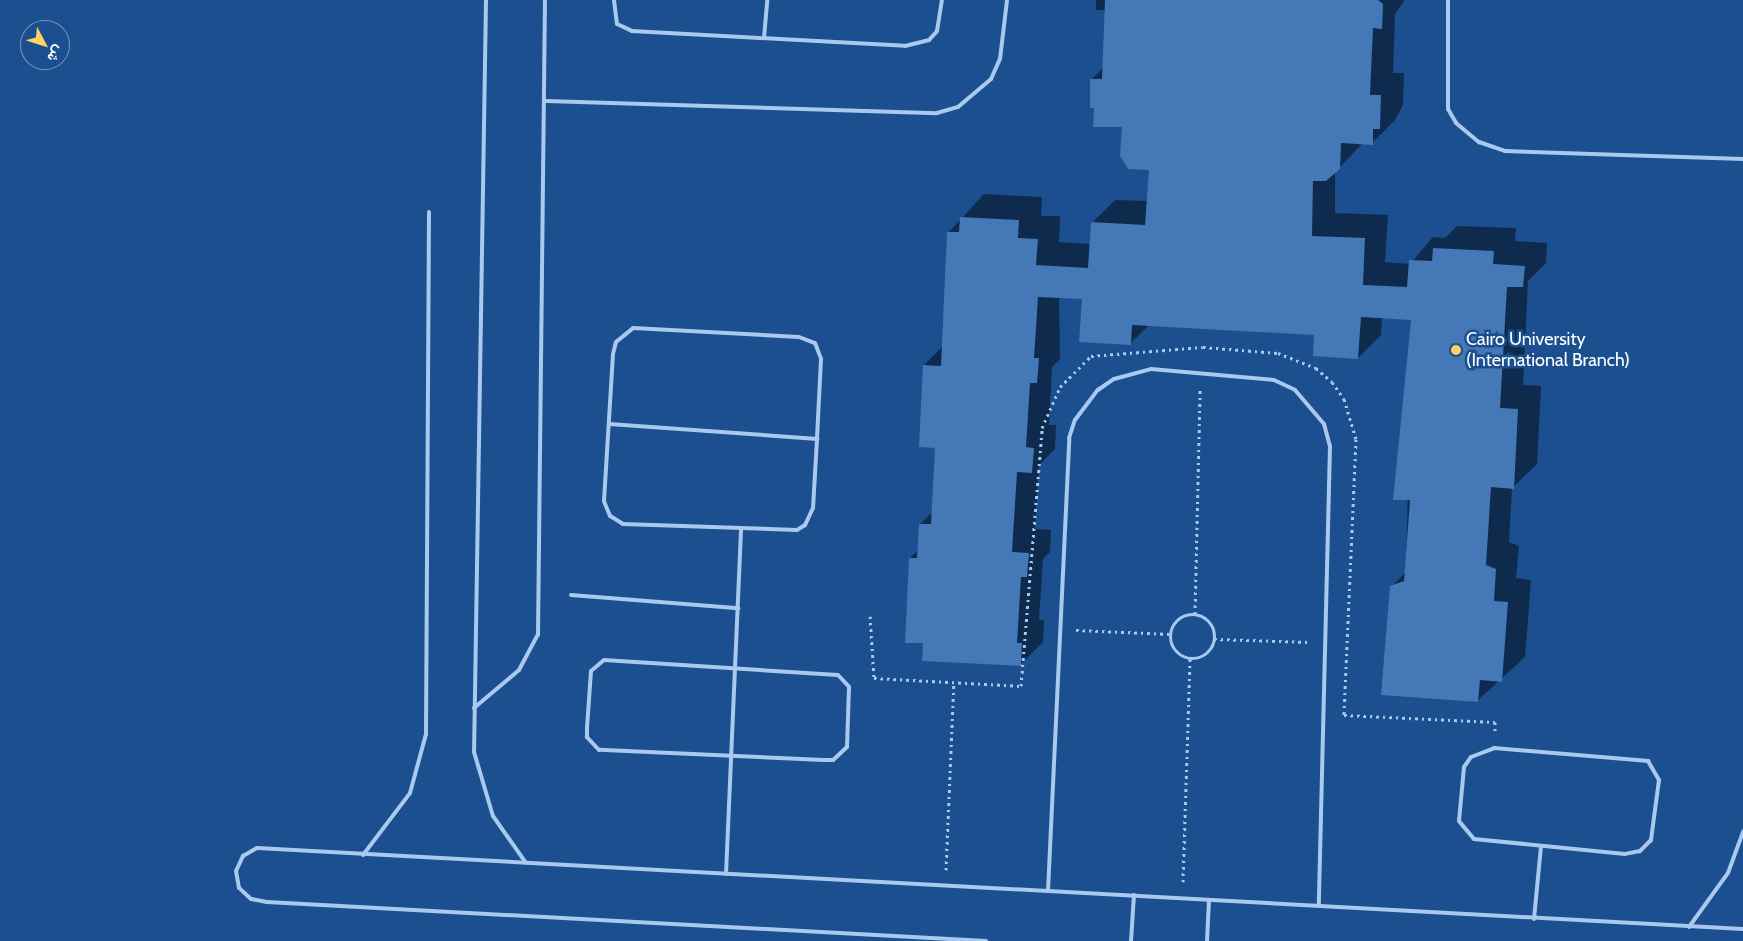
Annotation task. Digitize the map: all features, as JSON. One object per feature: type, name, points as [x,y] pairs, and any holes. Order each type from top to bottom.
[{"type":"lane","points":[[486,0],[474,752],[484,796],[504,836],[526,863]]},
{"type":"lane","points":[[474,708],[520,670],[538,635],[546,101],[544,0]]},
{"type":"lane","points":[[614,0],[614,17],[624,28],[917,46],[937,30],[942,0]]},
{"type":"lane","points":[[764,38],[767,0]]},
{"type":"lane","points":[[546,101],[937,113],[964,103],[991,79],[1000,59],[1006,0]]},
{"type":"lane","points":[[1448,0],[1448,109],[1479,142],[1505,151],[1743,159]]},
{"type":"lane","points":[[364,855],[410,793],[426,734],[429,212]]},
{"type":"lane","points":[[633,328],[800,337],[816,343],[820,350],[817,439],[813,508],[805,525],[797,530],[616,522],[604,501],[616,342],[633,328]]},
{"type":"lane","points":[[1048,891],[1067,457],[1075,420],[1098,390],[1132,372],[1201,373],[1274,380],[1294,390],[1324,424],[1330,446],[1319,906]]},
{"type":"lane","points":[[609,424],[817,439]]},
{"type":"lane","points":[[726,874],[741,528]]},
{"type":"lane","points":[[571,595],[738,608]]},
{"type":"lane","points":[[604,660],[838,675],[849,686],[849,738],[842,755],[833,760],[731,756],[599,750],[588,737],[587,728],[591,671],[604,660]]},
{"type":"lane","points":[[1494,748],[1641,758],[1657,773],[1654,833],[1640,851],[1625,854],[1474,839],[1459,821],[1464,767],[1471,757],[1494,748]]},
{"type":"lane","points":[[1689,927],[1728,873],[1743,832]]},
{"type":"lane","points":[[1534,919],[1541,846]]},
{"type":"lane","points":[[986,941],[267,902],[251,900],[239,888],[236,871],[243,856],[258,848],[1743,929]]},
{"type":"lane","points":[[1131,941],[1134,896]]},
{"type":"lane","points":[[1207,941],[1209,900]]},
{"type":"path","points":[[1195,614],[1203,347]]},
{"type":"path","points":[[870,616],[874,678],[1021,686],[1042,428],[1060,387],[1091,356],[1203,347],[1298,358],[1332,382],[1352,419],[1356,439],[1344,715],[1495,722],[1494,748]]},
{"type":"path","points":[[1195,614],[1210,622],[1214,639],[1206,653],[1190,658],[1175,650],[1170,634],[1178,619],[1195,614]]},
{"type":"path","points":[[1060,630],[1170,634]]},
{"type":"path","points":[[1214,639],[1325,642]]},
{"type":"path","points":[[1182,898],[1190,658]]},
{"type":"path","points":[[946,886],[954,683]]},
{"type":"building","name":"Cairo University (International Branch)","points":[[1105,0],[1378,0],[1383,4],[1382,29],[1373,28],[1370,95],[1381,95],[1380,129],[1373,129],[1373,145],[1341,143],[1340,169],[1326,181],[1313,181],[1312,236],[1365,238],[1363,285],[1407,287],[1409,260],[1432,261],[1433,248],[1494,251],[1493,264],[1525,266],[1523,287],[1507,287],[1500,408],[1518,409],[1514,489],[1491,487],[1486,565],[1496,569],[1494,601],[1508,602],[1502,682],[1480,680],[1478,702],[1381,695],[1390,586],[1404,581],[1410,500],[1393,500],[1411,320],[1361,317],[1358,359],[1313,356],[1314,335],[1132,325],[1131,345],[1079,342],[1082,299],[1038,297],[1034,358],[1039,358],[1037,383],[1030,383],[1026,447],[1034,448],[1032,473],[1017,472],[1012,552],[1029,553],[1027,577],[1021,577],[1017,643],[1022,643],[1021,666],[922,661],[923,643],[905,643],[909,558],[917,558],[919,524],[931,524],[935,448],[919,447],[923,365],[941,366],[947,232],[959,232],[960,217],[1019,220],[1018,238],[1038,239],[1036,265],[1088,268],[1091,222],[1145,225],[1149,170],[1128,169],[1120,156],[1122,127],[1093,127],[1094,108],[1090,108],[1090,79],[1102,79]]},
{"type":"place","name":"Cairo University (International Branch)","points":[[1456,350]]}]
